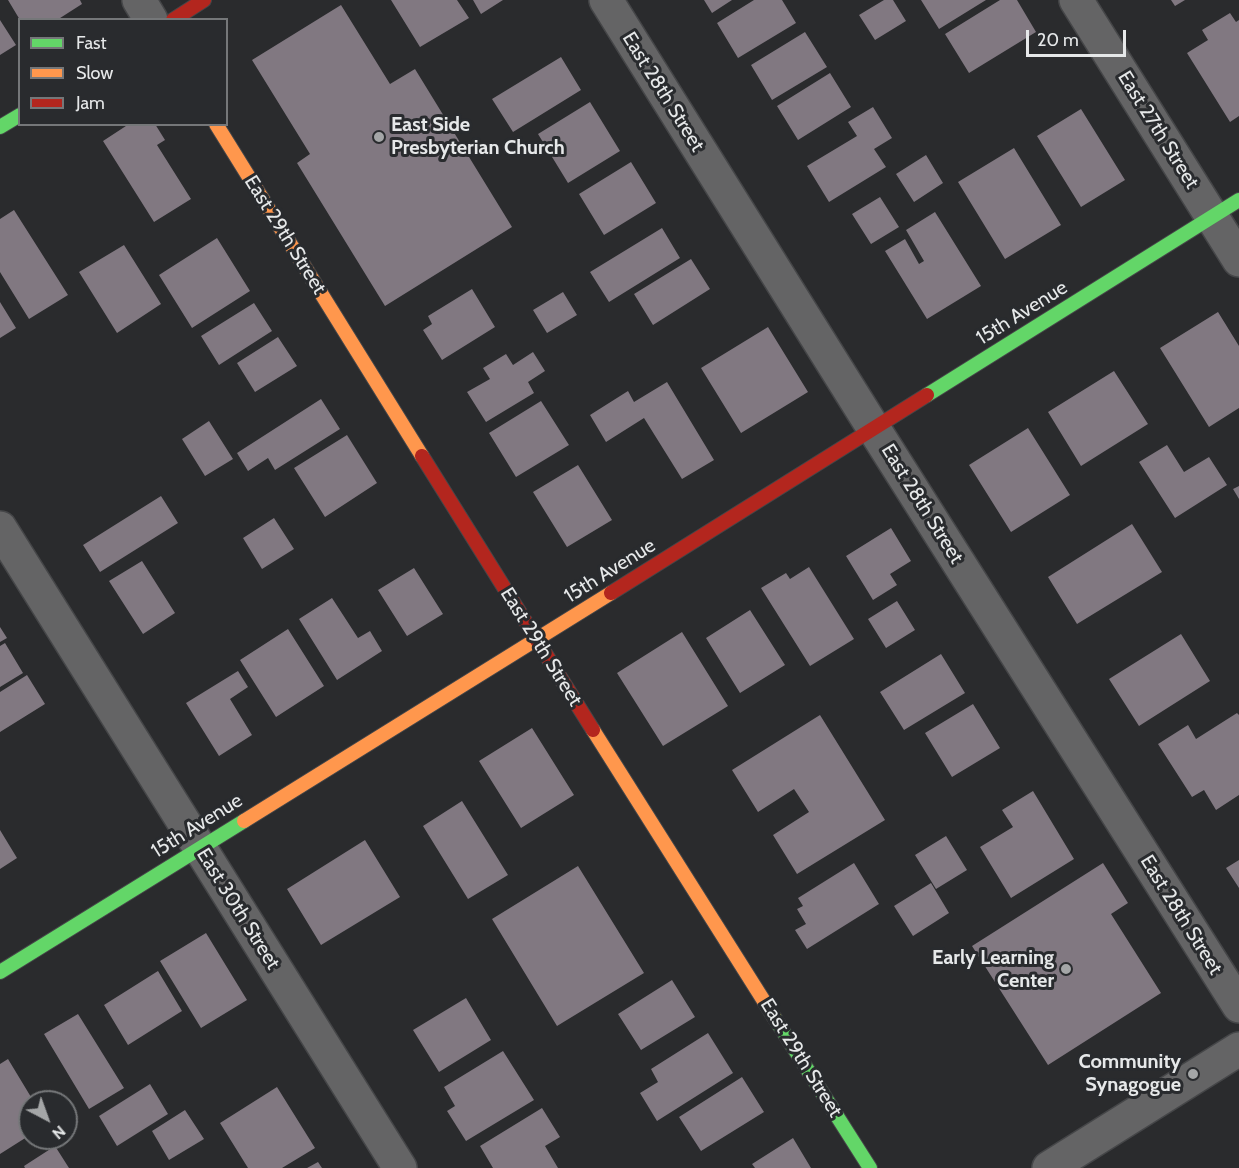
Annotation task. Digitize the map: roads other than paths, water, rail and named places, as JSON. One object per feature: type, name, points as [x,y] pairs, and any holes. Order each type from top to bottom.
[{"type":"street","points":[[139,0],[150,18]]},
{"type":"street","points":[[175,18],[204,0]]},
{"type":"street","name":"East 28th Street","points":[[606,0],[1239,1006]]},
{"type":"street","name":"East 27th Street","points":[[1076,0],[1226,208],[1239,260]]},
{"type":"street","points":[[0,127],[18,116]]},
{"type":"street","name":"East 29th Street","points":[[217,126],[536,640],[870,1168]]},
{"type":"street","name":"15th Avenue","points":[[0,972],[1226,208]]},
{"type":"street","name":"East 30th Street","points":[[0,528],[400,1168]]},
{"type":"street","points":[[1049,1168],[1239,1049]]},
{"type":"place","name":"East Side Presbyterian Church","points":[[379,137]]},
{"type":"place","name":"Early Learning Center","points":[[1066,969]]},
{"type":"place","name":"Community Synagogue","points":[[1193,1074]]}]
